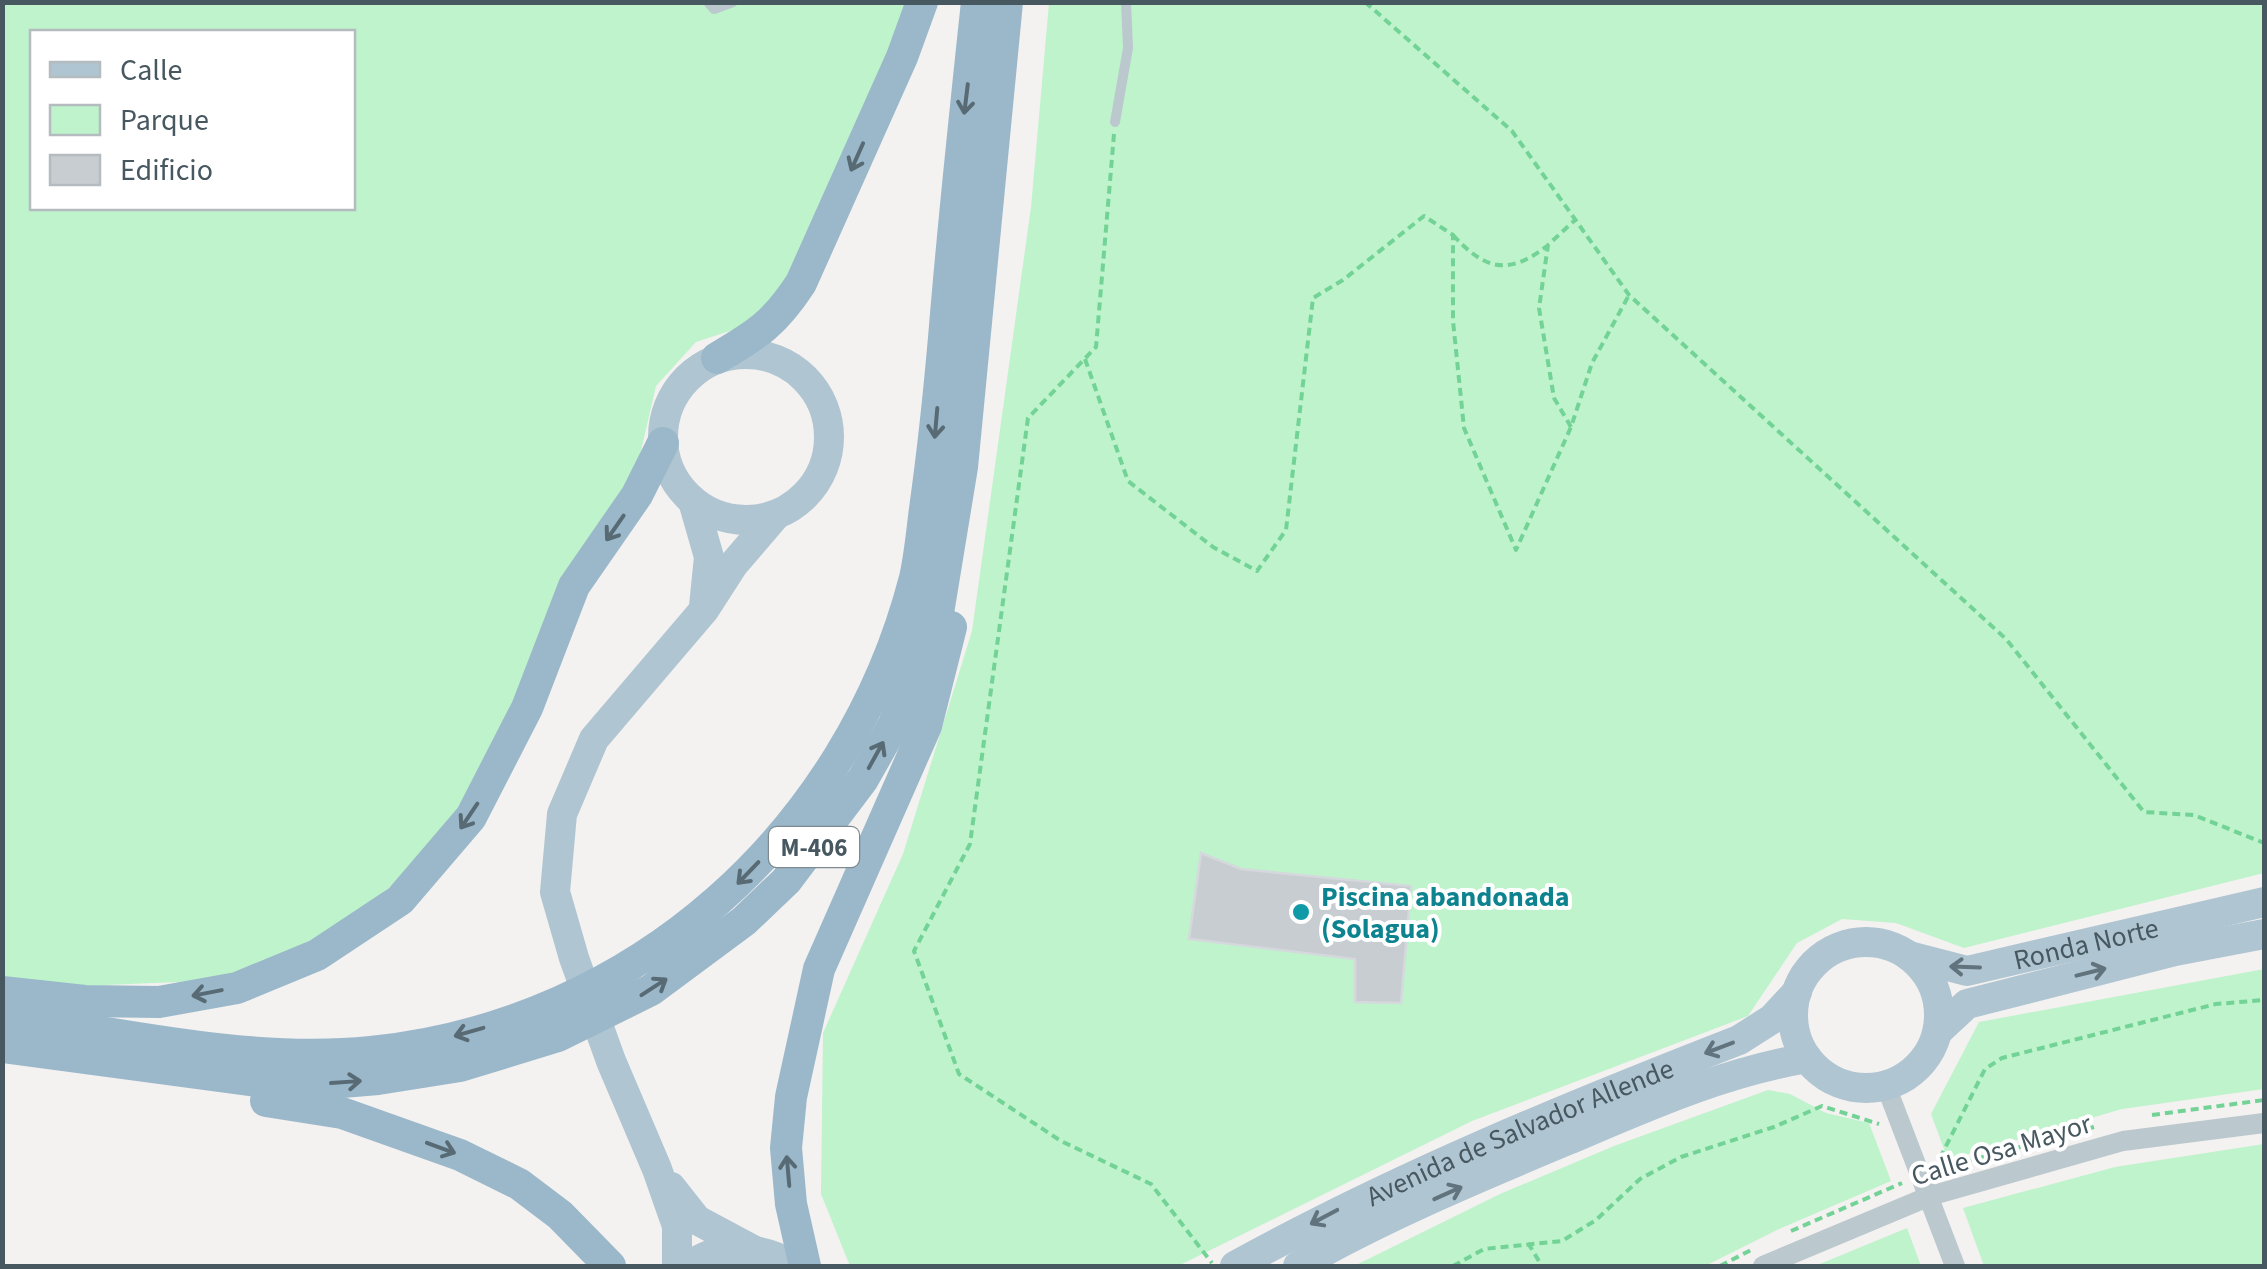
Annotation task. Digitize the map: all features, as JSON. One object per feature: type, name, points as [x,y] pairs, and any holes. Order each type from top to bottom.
[{"type":"highway","points":[[717,358],[762,332],[801,283],[902,57],[922,2]]},
{"type":"highway","name":"M-406","points":[[4,1037],[295,1054],[372,1052],[460,1036],[548,1008],[621,970],[682,931],[728,894],[770,851],[816,795],[859,726],[888,662],[916,575],[934,444],[960,143],[977,2]]},
{"type":"highway","name":"M-406","points":[[4,1037],[296,1086],[460,1066],[558,1036],[651,990],[744,921],[786,881],[863,780],[894,724],[938,613],[962,467],[1007,2]]},
{"type":"highway","points":[[806,1266],[791,1204],[786,1148],[791,1098],[818,969],[926,726],[962,582],[993,384],[1021,2]]},
{"type":"highway","points":[[2,992],[85,1001],[159,1002],[236,988],[317,955],[400,900],[471,818],[528,708],[574,586],[637,495],[663,443]]},
{"type":"highway","points":[[4,1037],[73,1072],[342,1113],[460,1155],[519,1184],[560,1215],[610,1266]]},
{"type":"main road","points":[[677,1266],[677,1226],[611,1061],[574,958],[556,892],[562,814],[594,740],[704,610],[732,565],[775,516],[798,503],[816,484],[827,460],[830,434],[825,408],[812,385],[793,367],[769,356],[743,353],[717,358],[694,371],[676,391],[665,416],[663,443],[668,465],[678,485],[693,501],[718,516],[746,520],[775,516]]},
{"type":"main road","points":[[693,501],[709,556],[704,610]]},
{"type":"main road","name":"Ronda Norte","points":[[1909,956],[1966,971],[2264,902]]},
{"type":"main road","name":"Ronda Norte","points":[[1938,1031],[1967,1004],[2175,951],[2264,934]]},
{"type":"main road","points":[[1866,942],[1889,946],[1909,956],[1924,970],[1939,1010],[1938,1031],[1920,1066],[1886,1086],[1864,1089],[1822,1074],[1806,1058],[1796,1037],[1793,1015],[1797,992],[1808,972],[1824,956],[1844,946],[1866,942]]},
{"type":"main road","name":"Avenida de Salvador Allende","points":[[1235,1266],[1331,1213],[1492,1141],[1738,1040],[1772,1019],[1797,992]]},
{"type":"main road","name":"Avenida de Salvador Allende","points":[[1298,1266],[1346,1239],[1675,1095],[1751,1068],[1806,1058]]},
{"type":"main road","points":[[657,1169],[697,1220],[753,1250]]},
{"type":"main road","points":[[690,1266],[726,1250],[753,1250],[794,1266]]},
{"type":"street","points":[[1886,1086],[1955,1266]]},
{"type":"street","name":"Calle Osa Mayor","points":[[1763,1266],[1930,1196],[2123,1141],[2264,1123]]},
{"type":"lane","points":[[708,2],[714,9],[733,2]]},
{"type":"lane","points":[[1115,122],[1128,48],[1126,2]]},
{"type":"path","points":[[1365,2],[1512,132],[1629,296],[2006,639],[2144,812],[2194,815],[2264,843]]},
{"type":"path","points":[[1115,122],[1096,347],[1028,418],[970,844],[914,951],[959,1074],[1061,1141],[1151,1184],[1214,1266]]},
{"type":"path","points":[[1085,359],[1128,481],[1212,548],[1258,572],[1286,530],[1312,298],[1343,280],[1424,216],[1488,264],[1526,262],[1575,220]]},
{"type":"path","points":[[1453,235],[1453,321],[1464,428],[1516,550],[1571,427],[1592,363],[1629,296]]},
{"type":"path","points":[[1548,245],[1540,308],[1554,398],[1571,427]]},
{"type":"path","points":[[1940,1158],[1985,1069],[2002,1058],[2216,1004],[2264,1000]]},
{"type":"path","points":[[1453,1266],[1484,1250],[1562,1240],[1596,1220],[1640,1179],[1681,1157],[1774,1127],[1822,1106],[1879,1124]]},
{"type":"path","points":[[1528,1243],[1542,1266]]},
{"type":"green space","points":[[3,3],[909,3],[795,270],[748,325],[696,342],[656,386],[633,485],[480,782],[431,854],[326,938],[226,980],[57,987],[3,981]]},
{"type":"green space","points":[[1049,3],[2264,3],[2264,873],[1964,948],[1896,923],[1842,919],[1797,943],[1748,1016],[1472,1121],[1178,1266],[850,1266],[821,1194],[823,1033],[903,854],[972,631],[1031,207]]},
{"type":"green space","points":[[2264,969],[2264,1089],[2122,1109],[1948,1160],[1931,1114],[1979,1022]]},
{"type":"green space","points":[[1768,1090],[1790,1094],[1826,1113],[1869,1123],[1891,1181],[1705,1266],[1354,1266],[1500,1194],[1614,1146]]},
{"type":"green space","points":[[2264,1144],[2264,1266],[1984,1266],[1963,1208],[2115,1167]]},
{"type":"green space","points":[[1907,1228],[1921,1266],[1815,1266]]},
{"type":"building","name":"Piscina abandonada (Solagua)","points":[[1201,853],[1241,869],[1411,886],[1401,1003],[1355,1002],[1355,959],[1189,939]]},
{"type":"place","name":"Piscina abandonada (Solagua)","points":[[1301,912]]}]
